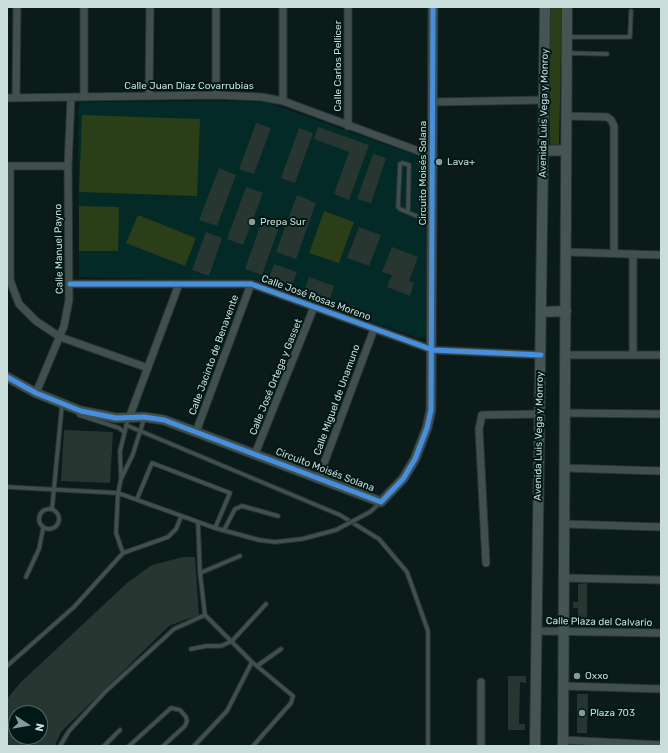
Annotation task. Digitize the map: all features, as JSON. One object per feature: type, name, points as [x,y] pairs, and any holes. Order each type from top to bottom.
[{"type":"main road","name":"Avenida Luis Vega y Monroy","points":[[535,746],[545,7]]},
{"type":"main road","points":[[563,743],[567,7]]},
{"type":"main road","points":[[543,150],[566,150]]},
{"type":"main road","points":[[541,312],[566,311]]},
{"type":"street","points":[[16,98],[17,7]]},
{"type":"street","points":[[84,7],[84,97]]},
{"type":"street","points":[[149,95],[150,7]]},
{"type":"street","points":[[216,7],[216,95]]},
{"type":"street","points":[[283,7],[283,101]]},
{"type":"street","name":"Calle Carlos Pellicer","points":[[348,7],[348,126]]},
{"type":"street","name":"Circuito Moisés Solana","points":[[7,378],[66,406],[101,416],[128,421],[144,417],[164,420],[319,477],[381,502],[403,479],[415,460],[422,444],[431,410],[433,350],[433,7]]},
{"type":"street","name":"Calle Juan Díaz Covarrubias","points":[[7,98],[71,98],[149,95],[262,97],[283,101],[432,156]]},
{"type":"street","name":"Calle Manuel Payno","points":[[36,393],[60,337],[67,315],[70,284],[68,166],[71,98]]},
{"type":"street","points":[[432,102],[544,100]]},
{"type":"street","points":[[566,116],[607,117],[611,120],[614,126],[614,253]]},
{"type":"street","points":[[68,166],[8,166],[8,248],[10,280],[13,291],[26,312],[60,337],[148,368]]},
{"type":"street","points":[[566,252],[661,255]]},
{"type":"street","points":[[633,254],[633,354]]},
{"type":"street","name":"Calle José Rosas Moreno","points":[[70,284],[251,284],[433,350],[541,355]]},
{"type":"street","points":[[128,421],[179,284]]},
{"type":"street","name":"Calle Jacinto de Benavente","points":[[196,432],[251,284]]},
{"type":"street","name":"Calle José Ortega y Gasset","points":[[256,454],[314,307]]},
{"type":"street","name":"Calle Miguel de Unamuno","points":[[319,477],[374,329]]},
{"type":"street","points":[[565,355],[661,355]]},
{"type":"street","points":[[564,413],[661,414]]},
{"type":"street","points":[[486,563],[479,429],[482,416],[540,414]]},
{"type":"street","points":[[564,468],[661,471]]},
{"type":"street","points":[[564,524],[661,527]]},
{"type":"street","points":[[563,578],[661,580]]},
{"type":"street","name":"Calle Plaza del Calvario","points":[[537,631],[563,630],[661,634]]},
{"type":"street","points":[[481,682],[481,746]]},
{"type":"street","points":[[563,686],[661,689]]},
{"type":"street","points":[[563,743],[661,745]]},
{"type":"lane","points":[[566,37],[630,37],[631,11]]},
{"type":"lane","points":[[566,53],[607,54]]},
{"type":"lane","points":[[408,212],[409,165],[402,163],[400,164],[398,204],[400,209],[433,222]]},
{"type":"lane","points":[[52,510],[66,406],[79,414],[119,428],[124,432]]},
{"type":"lane","points":[[123,554],[116,533],[118,493],[122,479],[133,454],[144,417]]},
{"type":"lane","points":[[122,479],[120,451],[128,421],[140,430],[340,515],[379,539],[407,572],[428,631],[428,746]]},
{"type":"lane","points":[[137,500],[152,463],[230,493],[215,528]]},
{"type":"lane","points":[[7,487],[54,491],[118,493],[215,528],[259,540],[275,542],[302,540],[336,530],[370,512],[381,502]]},
{"type":"lane","points":[[224,530],[235,509],[242,506],[278,516]]},
{"type":"lane","points":[[45,510],[52,510],[58,514],[59,522],[51,530],[43,528],[39,524],[38,517],[45,510]]},
{"type":"lane","points":[[7,666],[74,607],[123,554],[168,537],[176,529],[181,517]]},
{"type":"lane","points":[[198,522],[200,573],[205,615],[252,662],[293,696],[291,704],[252,746]]},
{"type":"lane","points":[[26,577],[39,549],[43,528]]},
{"type":"lane","points":[[200,573],[240,556]]},
{"type":"lane","points":[[191,649],[206,646],[221,646],[232,641],[266,604]]},
{"type":"lane","points":[[60,746],[68,731],[100,698],[174,629],[205,615]]},
{"type":"lane","points":[[257,666],[281,649]]},
{"type":"lane","points":[[194,746],[227,711],[252,662]]},
{"type":"lane","points":[[129,746],[171,708],[180,710],[186,717],[185,726],[163,746]]},
{"type":"lane","points":[[104,746],[120,730]]},
{"type":"shaded area","name":"Prepa Sur","points":[[83,102],[266,102],[426,159],[426,338],[421,339],[256,282],[79,277],[79,104]]},
{"type":"green space","points":[[550,7],[562,7],[559,144],[554,146],[550,144]]},
{"type":"green space","points":[[82,115],[200,119],[197,196],[79,192]]},
{"type":"green space","points":[[79,206],[119,207],[118,251],[79,251]]},
{"type":"green space","points":[[324,211],[354,222],[339,263],[309,253]]},
{"type":"green space","points":[[138,215],[196,238],[185,266],[126,243]]},
{"type":"building","points":[[256,123],[271,128],[254,174],[239,169]]},
{"type":"building","points":[[318,127],[369,145],[349,200],[334,194],[349,152],[314,139]]},
{"type":"building","points":[[299,128],[313,133],[295,183],[281,178]]},
{"type":"building","points":[[373,154],[386,158],[371,203],[357,199]]},
{"type":"building","points":[[219,168],[236,175],[217,226],[199,220]]},
{"type":"building","points":[[246,187],[263,193],[243,245],[227,239]]},
{"type":"building","points":[[297,195],[316,203],[296,259],[276,252]]},
{"type":"building","points":[[262,221],[279,227],[262,275],[245,269]]},
{"type":"building","points":[[359,227],[381,235],[369,266],[347,258]]},
{"type":"building","points":[[206,232],[222,238],[209,276],[192,270]]},
{"type":"building","points":[[392,247],[418,257],[409,281],[414,283],[410,296],[387,287],[392,275],[382,272]]},
{"type":"building","points":[[274,264],[297,272],[290,291],[267,283]]},
{"type":"building","points":[[309,277],[334,286],[328,304],[303,295]]},
{"type":"building","points":[[64,430],[113,432],[110,483],[61,481]]},
{"type":"building","points":[[183,557],[195,557],[199,617],[187,619],[169,626],[61,732],[55,746],[7,746],[7,699],[20,683],[127,583],[152,565]]},
{"type":"building","points":[[587,583],[587,623],[578,623],[578,608],[573,608],[573,602],[578,602],[578,584]]},
{"type":"building","points":[[508,676],[526,676],[526,683],[520,682],[519,724],[525,724],[525,730],[508,730]]},
{"type":"building","name":"Plaza 703","points":[[577,694],[588,694],[587,733],[577,733]]},
{"type":"cycle path","points":[[7,377],[36,393],[81,411],[116,418],[144,417],[164,420],[381,502],[403,479],[415,459],[427,428],[431,410],[433,7]]},
{"type":"cycle path","points":[[70,284],[251,284],[433,350],[541,355]]},
{"type":"place","name":"Lava+","points":[[439,162]]},
{"type":"place","name":"Prepa Sur","points":[[252,222]]},
{"type":"place","name":"Oxxo","points":[[577,676]]},
{"type":"place","name":"Plaza 703","points":[[582,713]]}]
